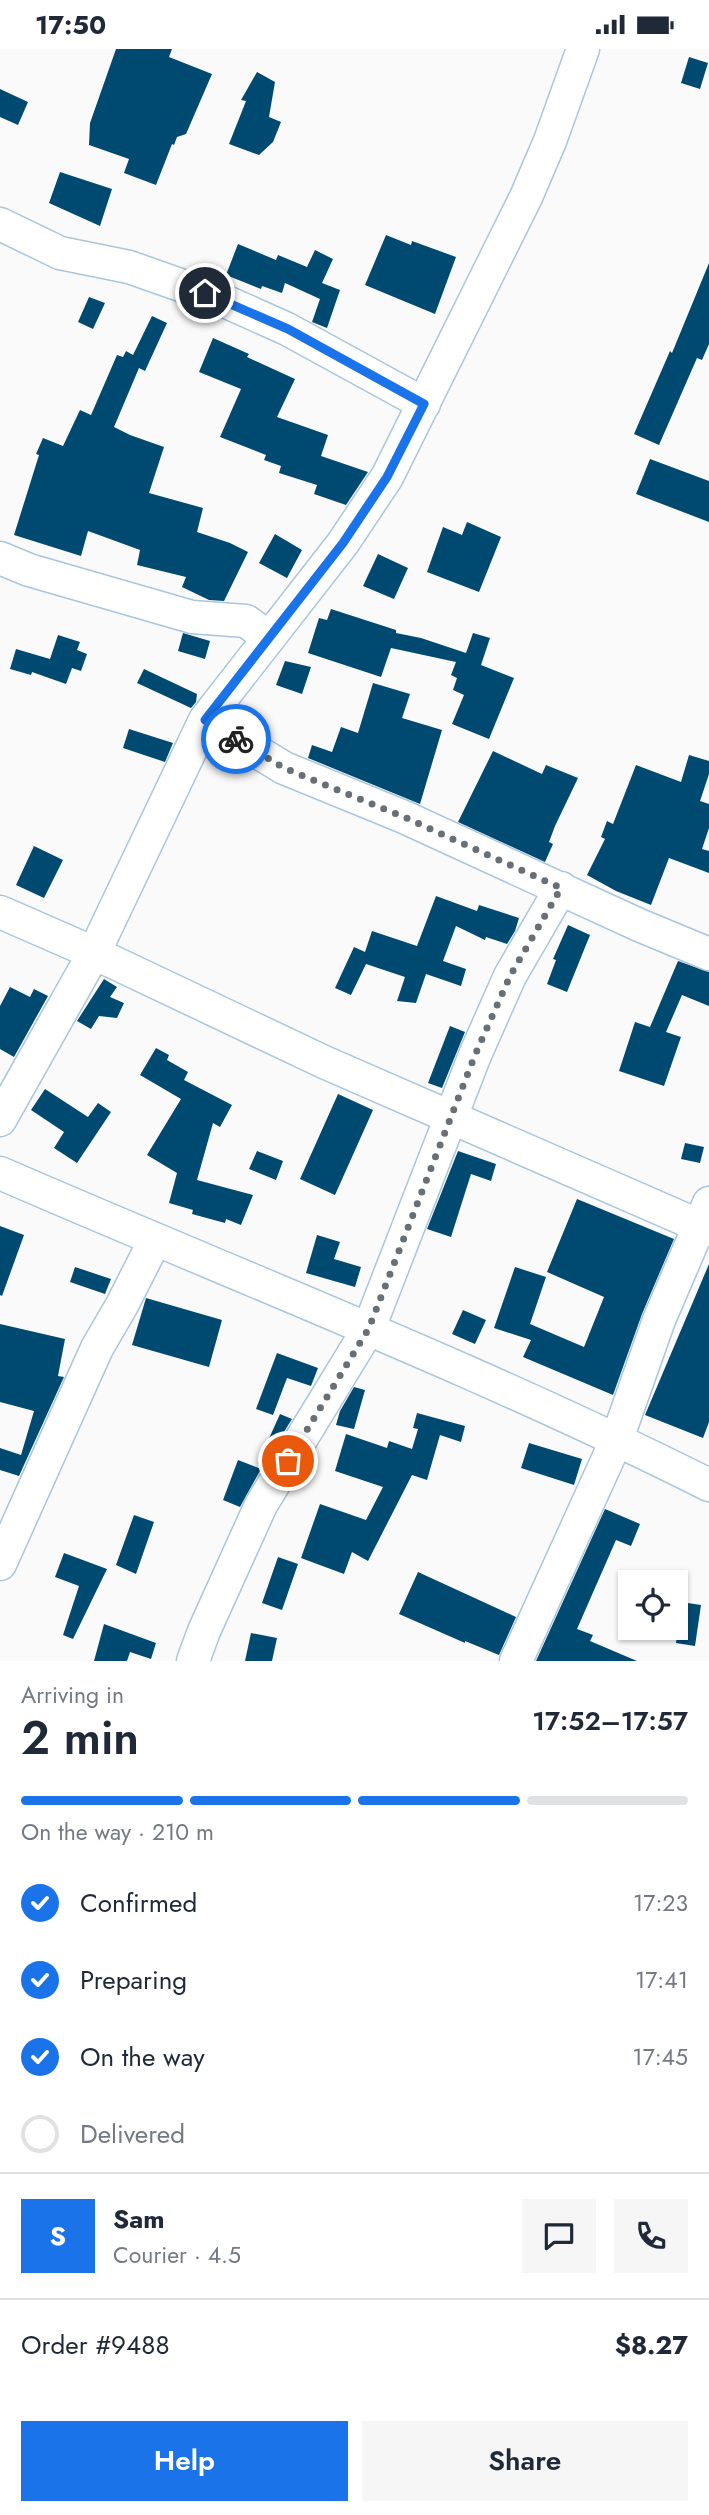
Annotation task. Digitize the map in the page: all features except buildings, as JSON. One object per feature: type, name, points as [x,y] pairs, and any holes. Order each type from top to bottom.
[{"type":"street","points":[[0,1120],[94,953],[205,720],[343,543],[387,477],[526,197],[550,141],[583,49]]},
{"type":"street","points":[[0,224],[60,253],[129,267],[220,299],[288,329],[424,404]]},
{"type":"street","points":[[0,558],[29,570],[192,617],[246,621],[268,637]]},
{"type":"street","points":[[205,720],[284,768],[404,817],[639,925],[709,954]]},
{"type":"street","points":[[193,1661],[261,1505],[369,1328],[475,1055],[510,976],[561,888]]},
{"type":"street","points":[[0,912],[94,953],[324,1062],[452,1117],[706,1219],[659,1320],[617,1439],[516,1661]]},
{"type":"street","points":[[0,1173],[369,1328],[617,1439],[709,1485]]},
{"type":"street","points":[[0,1564],[97,1348],[155,1240]]},
{"type":"way so far","points":[[236,739],[284,768],[404,817],[561,888],[510,976],[475,1055],[369,1328],[288,1461]]},
{"type":"route","points":[[205,293],[288,329],[424,404],[387,477],[343,543],[205,720],[236,739]]}]
